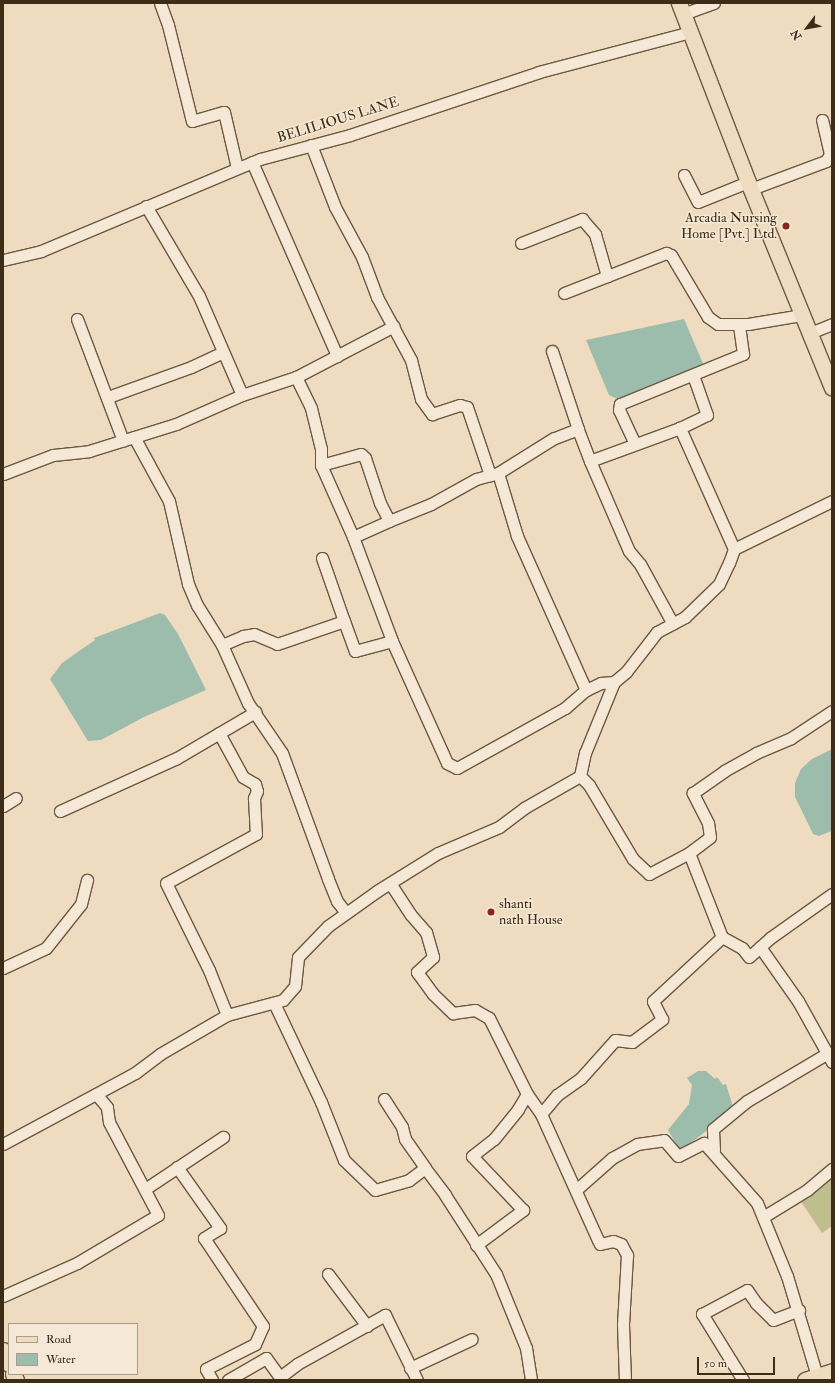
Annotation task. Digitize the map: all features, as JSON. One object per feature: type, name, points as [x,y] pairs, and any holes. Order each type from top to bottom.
[{"type":"main road","points":[[681,9],[749,185],[832,388]]},
{"type":"main road","points":[[3,1350],[8,1362]]},
{"type":"main road","points":[[811,1378],[832,1371]]},
{"type":"street","points":[[160,3],[168,25],[192,121],[224,112],[237,168]]},
{"type":"street","points":[[681,9],[714,3]]},
{"type":"street","name":"BELILIOUS LANE","points":[[3,260],[41,251],[252,162],[350,135],[539,72],[690,32]]},
{"type":"street","points":[[684,176],[698,202],[826,161],[830,154],[822,120]]},
{"type":"street","points":[[311,145],[336,207],[362,257],[377,297],[411,360],[421,399],[428,410],[434,414],[460,405],[467,407],[517,536],[586,690]]},
{"type":"street","points":[[252,162],[337,356]]},
{"type":"street","points":[[146,206],[198,296],[242,395]]},
{"type":"street","points":[[521,243],[582,219],[594,234],[607,276]]},
{"type":"street","points":[[564,293],[666,253],[671,255],[708,317],[718,324],[739,324],[802,315]]},
{"type":"street","points":[[77,319],[108,397],[122,441]]},
{"type":"street","points":[[635,444],[619,410],[620,404],[743,354],[739,324]]},
{"type":"street","points":[[810,333],[832,324]]},
{"type":"street","points":[[3,474],[53,455],[88,451],[176,424],[242,395],[296,377],[394,326]]},
{"type":"street","points":[[552,351],[578,429],[629,552],[640,564],[673,624]]},
{"type":"street","points":[[108,397],[191,367],[223,352]]},
{"type":"street","points":[[590,460],[680,428],[707,415],[693,375]]},
{"type":"street","points":[[296,377],[310,408],[321,449],[321,465],[353,537],[392,641],[447,764],[457,768],[528,727],[566,708],[586,690],[601,683],[614,682]]},
{"type":"street","points":[[680,428],[734,549]]},
{"type":"street","points":[[353,537],[431,504],[476,478],[494,474],[554,438],[578,429]]},
{"type":"street","points":[[134,437],[169,501],[188,584],[197,605],[222,645],[248,703],[282,753],[328,879],[337,901],[346,913]]},
{"type":"street","points":[[321,465],[361,454],[365,458],[380,502],[389,521]]},
{"type":"street","points":[[3,1144],[135,1073],[160,1054],[227,1015],[283,1000],[295,986],[298,957],[328,926],[390,883],[438,853],[499,827],[524,808],[580,776],[585,753],[614,682],[626,672],[657,632],[685,618],[719,584],[734,549],[832,501]]},
{"type":"street","points":[[322,558],[355,651],[392,641]]},
{"type":"street","points":[[222,645],[243,636],[254,634],[277,644],[344,621]]},
{"type":"street","points":[[580,776],[589,785],[633,859],[649,874],[689,853],[710,837],[708,823],[693,793],[724,771],[756,753],[791,738],[832,711]]},
{"type":"street","points":[[60,811],[165,764],[255,712]]},
{"type":"street","points":[[219,733],[243,777],[255,784],[257,791],[254,798],[256,834],[166,883],[209,970],[227,1015]]},
{"type":"street","points":[[3,806],[16,798]]},
{"type":"street","points":[[689,853],[722,937],[742,948],[749,957],[760,947],[832,894]]},
{"type":"street","points":[[3,968],[46,948],[81,904],[87,880]]},
{"type":"street","points":[[390,883],[411,914],[426,932],[433,957],[417,972],[433,994],[454,1013],[475,1010],[489,1018],[526,1094],[541,1114],[600,1244],[613,1241],[621,1244],[627,1255],[623,1324],[625,1380]]},
{"type":"street","points":[[541,1114],[557,1095],[581,1078],[615,1040],[632,1042],[662,1019],[653,1001],[722,937]]},
{"type":"street","points":[[714,1150],[713,1129],[747,1101],[830,1058],[798,1002],[760,947]]},
{"type":"street","points":[[274,1003],[321,1102],[344,1160],[375,1190],[409,1180],[425,1168]]},
{"type":"street","points":[[3,1296],[78,1263],[158,1215],[109,1122],[107,1107],[96,1094]]},
{"type":"street","points":[[476,1245],[523,1210],[472,1156],[494,1139],[518,1109],[526,1094]]},
{"type":"street","points":[[384,1099],[402,1127],[405,1139],[496,1274],[526,1348],[531,1380]]},
{"type":"street","points":[[145,1189],[223,1137]]},
{"type":"street","points":[[576,1190],[612,1158],[637,1144],[664,1140],[678,1156],[704,1143],[714,1150],[732,1176],[757,1203],[763,1217],[799,1310],[811,1378]]},
{"type":"street","points":[[177,1167],[220,1228],[204,1238],[263,1326],[255,1344],[206,1369],[212,1380]]},
{"type":"street","points":[[763,1217],[807,1190],[832,1169]]},
{"type":"street","points":[[328,1274],[367,1326]]},
{"type":"street","points":[[743,1380],[702,1314],[747,1290],[756,1303],[773,1320],[799,1310]]},
{"type":"street","points":[[228,1380],[266,1358],[280,1377],[297,1364],[385,1315],[417,1380]]},
{"type":"street","points":[[410,1368],[472,1339]]},
{"type":"green space","points":[[832,1172],[832,1226],[822,1233],[798,1197]]},
{"type":"water","points":[[684,319],[705,368],[620,400],[609,395],[586,340]]},
{"type":"water","points":[[160,613],[165,615],[178,634],[206,690],[144,717],[101,740],[88,741],[50,679],[62,663],[95,640],[94,638]]},
{"type":"water","points":[[832,749],[832,831],[819,836],[813,834],[795,797],[795,783],[801,769],[812,759]]},
{"type":"water","points":[[698,1071],[706,1071],[715,1079],[717,1077],[723,1085],[726,1084],[734,1110],[684,1148],[679,1149],[668,1130],[689,1104],[692,1085],[687,1078]]},
{"type":"place","name":"Arcadia Nursing Home [Pvt.] Ltd.","points":[[786,226]]},
{"type":"place","name":"shanti nath House","points":[[491,912]]}]
